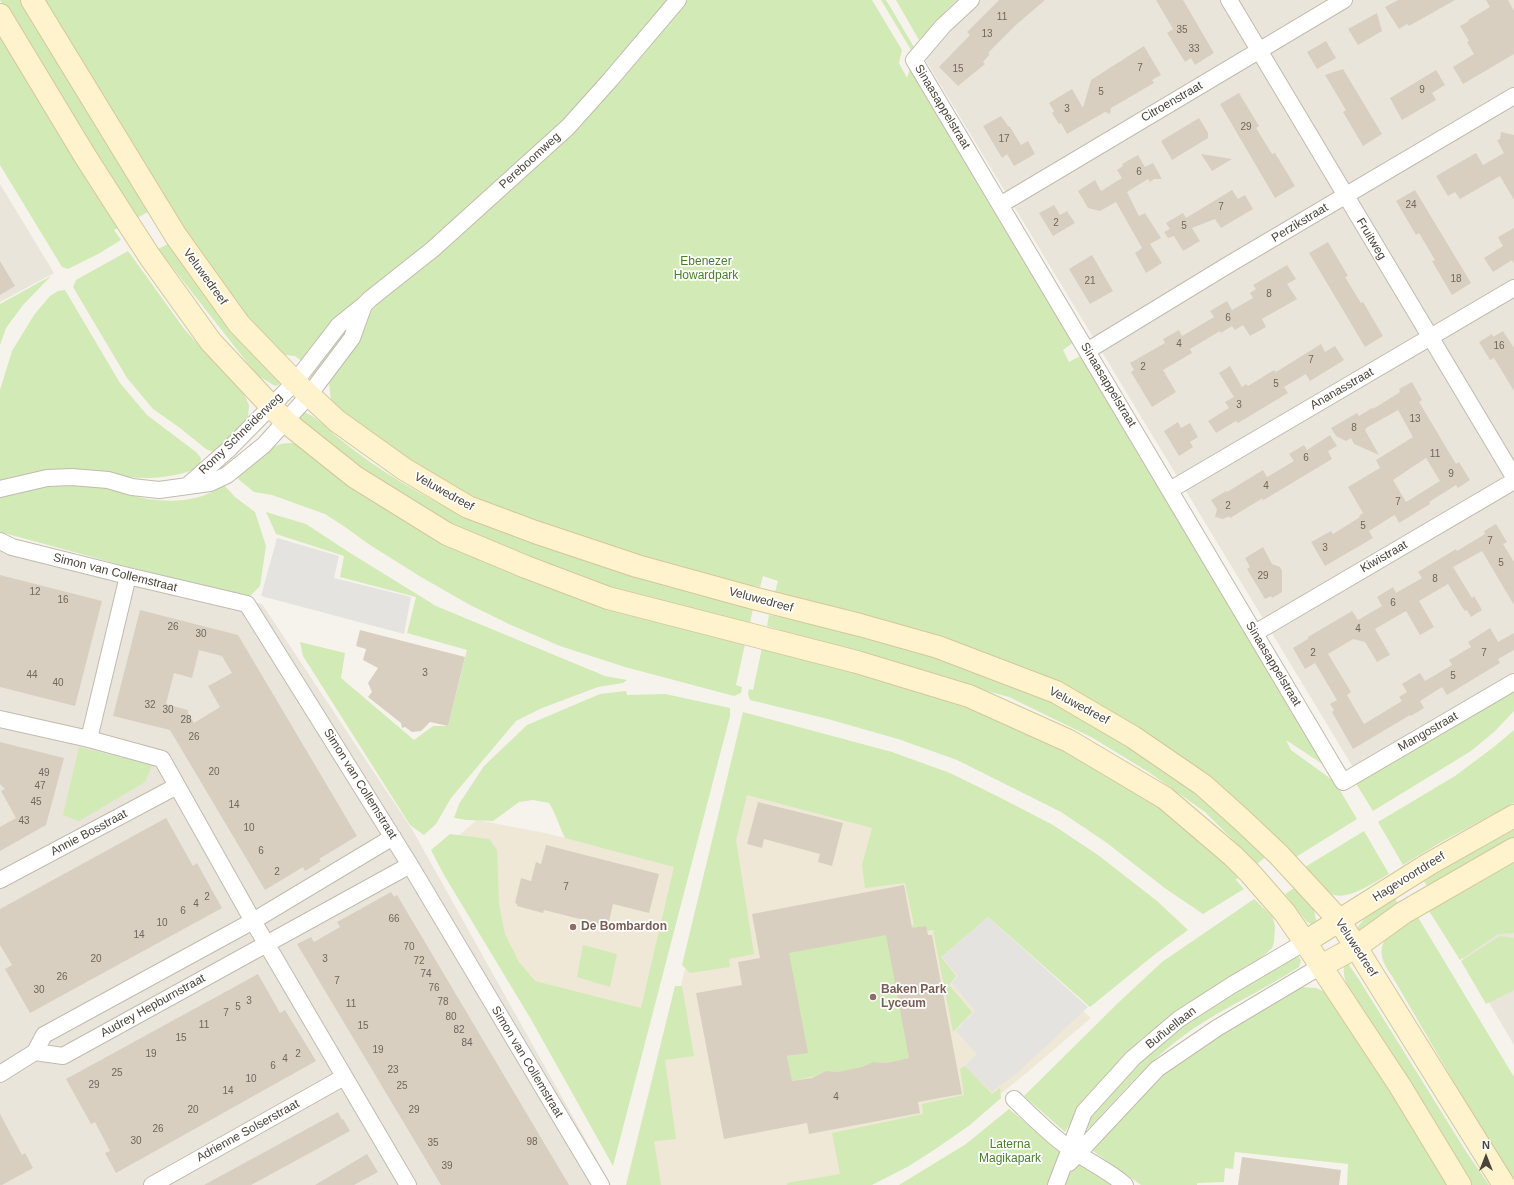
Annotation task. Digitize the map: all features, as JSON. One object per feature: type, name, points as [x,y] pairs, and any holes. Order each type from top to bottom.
[{"type":"main road","name":"Veluwedreef","points":[[32,0],[176,236],[239,324],[337,421],[404,469],[468,507],[535,532],[637,566],[753,598],[860,625],[938,648],[1056,692],[1134,737],[1202,785],[1242,820],[1279,855],[1339,920],[1504,1185]]},
{"type":"main road","points":[[0,15],[85,156],[150,257],[212,342],[270,407],[286,422],[355,477],[447,534],[526,567],[608,598],[857,662],[969,696],[1069,741],[1165,798],[1234,856],[1285,913],[1400,1086],[1460,1185]]},
{"type":"main road","name":"Hagevoortdreef","points":[[1305,942],[1416,872],[1514,816]]},
{"type":"main road","points":[[1321,966],[1356,947],[1403,913],[1514,849]]},
{"type":"street","name":"Pereboomweg","points":[[286,422],[302,388],[352,338],[364,305],[433,249],[568,127],[678,0]]},
{"type":"street","name":"Sinaasappelstraat","points":[[971,0],[943,26],[914,60],[1343,782]]},
{"type":"street","name":"Fruitweg","points":[[1229,0],[1514,477]]},
{"type":"street","name":"Citroenstraat","points":[[1000,205],[1344,0]]},
{"type":"street","name":"Perzikstraat","points":[[1087,351],[1345,195],[1514,96]]},
{"type":"street","name":"Ananasstraat","points":[[1170,490],[1514,288]]},
{"type":"street","name":"Romy Schneiderweg","points":[[187,486],[228,449],[270,407],[302,388]]},
{"type":"street","name":"Romy Schneiderweg","points":[[0,489],[47,478],[72,477],[108,480],[132,487],[160,490],[210,483],[227,476],[264,445],[286,422]]},
{"type":"street","name":"Kiwistraat","points":[[1255,633],[1514,482]]},
{"type":"street","name":"Simon van Collemstraat","points":[[0,541],[12,547],[247,604],[393,837],[601,1185]]},
{"type":"street","points":[[89,739],[128,576]]},
{"type":"street","name":"Mangostraat","points":[[1343,782],[1514,682]]},
{"type":"street","points":[[0,719],[89,739],[162,759],[253,921],[408,1185]]},
{"type":"street","name":"Annie Bosstraat","points":[[0,880],[177,786]]},
{"type":"street","points":[[0,1074],[35,1052],[44,1035],[253,921],[393,837]]},
{"type":"street","name":"Audrey Hepburnstraat","points":[[35,1052],[63,1056],[410,865]]},
{"type":"street","name":"Buñuellaan","points":[[1074,1151],[1084,1112],[1133,1058],[1179,1019],[1232,985],[1305,942]]},
{"type":"street","name":"Buñuellaan","points":[[1056,1185],[1062,1170],[1074,1151],[1157,1069],[1217,1028],[1321,966]]},
{"type":"street","name":"Adrienne Solserstraat","points":[[152,1185],[344,1077]]},
{"type":"street","points":[[1014,1099],[1049,1133],[1074,1151],[1112,1174],[1125,1185]]},
{"type":"shaded area","points":[[947,0],[1514,0],[1514,672],[1354,769],[917,46],[925,21]]},
{"type":"shaded area","points":[[0,184],[54,273],[0,302]]},
{"type":"shaded area","points":[[277,538],[339,556],[334,578],[411,597],[404,634],[261,596]]},
{"type":"shaded area","points":[[0,541],[165,583],[262,604],[413,831],[611,1185],[0,1185]]},
{"type":"shaded area","name":"Baken Park Lyceum","points":[[737,779],[882,815],[925,868],[1091,1018],[967,1121],[864,1185],[636,1185],[636,1166],[683,977]]},
{"type":"shaded area","name":"De Bombardon","points":[[477,820],[545,833],[679,866],[642,1024],[517,989],[439,852]]},
{"type":"shaded area","points":[[1514,894],[1514,1045],[1446,930]]},
{"type":"shaded area","name":"Baken Park Lyceum","points":[[988,917],[1088,1007],[1018,1072],[992,1092],[965,1066],[977,1054],[956,1031],[975,1011],[952,983],[958,976],[942,957]]},
{"type":"green space","points":[[0,0],[21,0],[148,212],[137,218],[99,169]]},
{"type":"green space","name":"Ebenezer Howardpark","points":[[40,0],[872,0],[902,50],[899,63],[907,78],[911,66],[1074,342],[1063,350],[1069,362],[1082,355],[1327,767],[1286,740],[1291,750],[1335,782],[1357,819],[1296,857],[1286,846],[1282,849],[1155,741],[790,596],[775,592],[778,581],[763,576],[760,587],[755,586],[753,590],[596,544],[474,498],[394,450],[337,408],[331,401],[329,383],[321,377],[309,384],[310,378],[314,371],[295,356],[279,354],[221,290]]},
{"type":"green space","points":[[881,0],[886,0],[914,47],[911,50]]},
{"type":"green space","points":[[896,0],[956,0],[919,40]]},
{"type":"green space","points":[[0,31],[118,228],[114,230],[121,240],[98,254],[68,269],[62,267],[0,165]]},
{"type":"green space","points":[[170,243],[281,382],[279,385],[275,386],[257,375],[158,249]]},
{"type":"green space","points":[[128,251],[185,330],[244,394],[249,405],[248,418],[236,435],[220,451],[213,452],[206,449],[153,409],[127,378],[73,287],[76,280]]},
{"type":"green space","points":[[51,276],[23,305],[6,328],[0,345],[0,304]]},
{"type":"green space","points":[[65,290],[120,383],[147,415],[196,452],[201,458],[200,465],[185,473],[147,478],[135,478],[75,469],[65,469],[37,473],[0,482],[0,390],[12,351],[34,315],[50,296],[58,291]]},
{"type":"green space","points":[[302,412],[307,413],[317,419],[355,451],[384,471],[430,499],[462,515],[753,609],[750,623],[745,622],[744,625],[605,587],[497,548],[390,492],[300,420],[299,415]]},
{"type":"green space","points":[[294,443],[305,449],[393,511],[745,644],[736,685],[742,687],[741,693],[734,696],[625,667],[560,646],[511,625],[470,605],[421,577],[370,545],[325,514],[272,495],[254,492],[237,478],[251,463],[269,449],[281,444]]},
{"type":"green space","points":[[74,484],[102,486],[141,498],[165,501],[190,499],[202,496],[213,492],[224,485],[235,497],[255,512],[266,546],[260,586],[249,597],[129,567],[0,532],[0,498],[47,485]]},
{"type":"green space","points":[[266,512],[306,524],[436,606],[605,676],[627,680],[623,683],[598,687],[542,708],[516,721],[451,798],[436,824],[424,835],[410,825],[303,656],[300,642],[345,653],[341,678],[414,740],[433,726],[448,726],[467,650],[407,633],[416,597],[340,577],[344,556],[276,534]]},
{"type":"green space","points":[[769,615],[839,627],[988,674],[1065,708],[1172,772],[1268,855],[1257,864],[1205,812],[1150,773],[1093,738],[1009,697],[780,634],[781,630],[767,626]]},
{"type":"green space","points":[[762,648],[911,685],[1036,733],[1133,788],[1172,817],[1240,875],[1236,880],[1244,889],[1203,914],[1166,889],[1107,843],[1061,812],[957,760],[898,739],[828,719],[750,700],[748,694],[749,689],[753,690]]},
{"type":"green space","points":[[1514,689],[1514,711],[1494,732],[1471,751],[1373,811],[1355,782]]},
{"type":"green space","points":[[626,691],[627,695],[665,694],[730,708],[730,716],[613,1166],[532,1021],[444,875],[431,850],[450,834],[489,839],[497,850],[499,904],[505,934],[519,962],[535,981],[641,1008],[674,867],[565,838],[554,811],[549,803],[533,800],[519,802],[493,821],[454,818],[459,804],[484,766],[527,725],[600,694]]},
{"type":"green space","points":[[743,712],[892,752],[950,773],[999,797],[1053,825],[1098,855],[1157,901],[1188,930],[1154,955],[1090,1007],[988,917],[941,957],[956,976],[949,985],[972,1012],[953,1032],[933,930],[905,935],[909,1058],[886,1063],[873,1062],[862,1067],[839,1072],[826,1071],[815,1076],[792,1081],[787,1056],[796,1055],[782,952],[914,925],[905,883],[865,888],[862,865],[872,828],[747,795],[736,840],[754,954],[729,959],[730,967],[690,973],[682,965]]},
{"type":"green space","points":[[1514,730],[1514,803],[1441,842],[1403,865],[1378,822],[1455,776]]},
{"type":"green space","points":[[79,747],[152,765],[145,782],[79,821],[63,815]]},
{"type":"green space","points":[[1514,827],[1514,842],[1430,891],[1424,881]]},
{"type":"green space","points":[[1364,831],[1389,874],[1352,893],[1336,895],[1329,893],[1305,867]]},
{"type":"green space","points":[[1514,853],[1514,933],[1498,934],[1460,960],[1429,911]]},
{"type":"green space","points":[[1296,887],[1313,905],[1317,925],[1315,926],[1306,921],[1285,894]]},
{"type":"green space","points":[[1395,898],[1400,908],[1363,930],[1356,930],[1368,916]]},
{"type":"green space","points":[[1254,899],[1272,916],[1275,926],[1272,948],[1258,961],[1163,1022],[1140,1040],[1105,1078],[1073,1119],[1065,1132],[1024,1096],[1119,1002],[1162,962]]},
{"type":"green space","points":[[1416,914],[1514,1077],[1514,1185],[1385,965],[1382,955],[1382,947],[1385,940],[1398,927]]},
{"type":"green space","points":[[1500,936],[1514,938],[1514,990],[1486,1004],[1461,961]]},
{"type":"green space","points":[[583,945],[617,954],[610,987],[577,977]]},
{"type":"green space","points":[[1298,955],[1301,961],[1299,967],[1203,1022],[1176,1041],[1138,1076],[1091,1126],[1087,1129],[1084,1127],[1118,1082],[1182,1023]]},
{"type":"green space","points":[[1345,964],[1349,965],[1358,978],[1467,1153],[1489,1185],[1468,1185],[1350,993],[1344,975]]},
{"type":"green space","points":[[675,986],[682,986],[694,1056],[665,1060],[676,1139],[654,1141],[661,1185],[626,1185]]},
{"type":"green space","points":[[1302,987],[1316,988],[1329,994],[1450,1185],[1347,1185],[1348,1164],[1235,1152],[1233,1169],[1225,1168],[1224,1182],[1197,1183],[1197,1185],[1141,1185],[1090,1149],[1149,1083],[1209,1040],[1290,991]]},
{"type":"green space","points":[[965,1066],[992,1094],[1000,1088],[1001,1098],[970,1125],[937,1148],[909,1166],[872,1185],[787,1185],[787,1183],[840,1174],[832,1133],[923,1114],[922,1104],[964,1095],[960,1069]]},
{"type":"green space","name":"Laterna Magikapark","points":[[1009,1109],[1062,1151],[1122,1185],[899,1185],[966,1144]]},
{"type":"building","points":[[999,0],[1045,0],[1017,24],[988,53],[990,54],[983,62],[985,64],[958,86],[939,67],[970,35],[967,32]]},
{"type":"building","points":[[1156,0],[1183,0],[1214,53],[1195,65],[1191,58],[1185,62],[1167,33],[1173,29]]},
{"type":"building","points":[[1398,0],[1455,0],[1409,26],[1407,24],[1399,29],[1385,7]]},
{"type":"building","points":[[1486,0],[1508,0],[1514,11],[1514,54],[1463,84],[1453,67],[1474,54],[1467,42],[1469,41],[1460,26],[1490,7]]},
{"type":"building","points":[[1377,13],[1382,31],[1358,45],[1348,29]]},
{"type":"building","points":[[1326,41],[1336,58],[1317,69],[1307,52]]},
{"type":"building","points":[[1144,46],[1161,75],[1152,80],[1154,83],[1111,108],[1110,114],[1105,112],[1067,134],[1061,123],[1059,124],[1052,113],[1054,111],[1049,103],[1072,89],[1083,108],[1091,80]]},
{"type":"building","points":[[1343,69],[1382,134],[1363,146],[1343,112],[1346,110],[1325,75]]},
{"type":"building","points":[[1436,70],[1445,85],[1432,93],[1436,100],[1402,120],[1390,98]]},
{"type":"building","points":[[1239,93],[1259,126],[1256,128],[1272,154],[1275,153],[1295,186],[1275,198],[1220,104]]},
{"type":"building","points":[[1001,116],[1021,145],[1028,141],[1035,154],[1014,166],[1007,154],[1002,158],[983,126]]},
{"type":"building","points":[[1199,118],[1208,133],[1208,138],[1172,160],[1161,141]]},
{"type":"building","points":[[1501,132],[1514,135],[1514,200],[1500,176],[1460,199],[1455,192],[1448,196],[1436,176],[1476,153],[1483,165],[1504,153],[1497,140],[1500,139]]},
{"type":"building","points":[[1201,154],[1232,159],[1212,171]]},
{"type":"building","points":[[1138,155],[1145,167],[1153,163],[1162,179],[1154,179],[1150,182],[1148,179],[1127,192],[1139,216],[1145,213],[1161,238],[1150,244],[1162,263],[1146,273],[1135,253],[1142,248],[1116,202],[1100,211],[1088,208],[1078,191],[1095,180],[1101,191],[1122,178],[1117,170],[1123,166],[1122,164]]},
{"type":"building","points":[[1232,190],[1238,199],[1245,195],[1253,209],[1221,228],[1215,219],[1192,228],[1200,241],[1183,251],[1174,236],[1168,238],[1164,232],[1170,229],[1166,223],[1183,213],[1186,218]]},
{"type":"building","points":[[1415,190],[1471,283],[1452,295],[1432,261],[1435,260],[1419,233],[1416,235],[1396,201]]},
{"type":"building","points":[[1054,205],[1060,215],[1067,211],[1075,223],[1053,236],[1039,213]]},
{"type":"building","points":[[1514,228],[1514,264],[1512,260],[1493,272],[1484,258],[1503,246],[1498,237]]},
{"type":"building","points":[[1328,242],[1348,276],[1345,277],[1361,303],[1363,302],[1383,336],[1365,347],[1309,253]]},
{"type":"building","points":[[1092,255],[1113,291],[1090,304],[1069,269]]},
{"type":"building","points":[[0,261],[15,286],[0,295]]},
{"type":"building","points":[[1287,265],[1296,279],[1287,284],[1297,299],[1262,319],[1266,327],[1250,336],[1243,325],[1235,330],[1232,326],[1221,333],[1220,331],[1190,349],[1192,353],[1163,370],[1176,392],[1152,407],[1131,372],[1134,370],[1130,363],[1165,343],[1163,339],[1179,330],[1182,336],[1214,317],[1210,311],[1227,301],[1232,310],[1253,298],[1250,293],[1256,289],[1253,285]]},
{"type":"building","points":[[1503,331],[1514,348],[1514,391],[1494,358],[1490,360],[1479,342],[1492,334],[1493,337]]},
{"type":"building","points":[[1321,344],[1325,352],[1335,346],[1344,360],[1310,381],[1306,374],[1284,387],[1288,393],[1238,423],[1236,421],[1216,433],[1208,421],[1229,408],[1225,402],[1234,397],[1219,373],[1230,366],[1242,387],[1246,384],[1248,386],[1274,370],[1276,372]]},
{"type":"building","points":[[1412,382],[1422,400],[1419,402],[1456,464],[1459,462],[1470,480],[1458,488],[1456,485],[1429,502],[1430,504],[1399,523],[1395,515],[1391,517],[1369,531],[1373,538],[1325,566],[1311,542],[1331,531],[1333,534],[1360,517],[1359,516],[1363,513],[1348,487],[1380,468],[1376,460],[1413,437],[1398,410],[1365,430],[1379,455],[1354,444],[1351,438],[1346,441],[1336,436],[1331,428],[1357,413],[1359,416],[1372,408],[1373,409],[1400,392],[1399,389]],"holes":[[[1426,458],[1440,481],[1406,502],[1393,480]]]},
{"type":"building","points":[[1178,422],[1181,428],[1190,423],[1198,437],[1190,442],[1193,447],[1179,456],[1164,431]]},
{"type":"building","points":[[1330,435],[1337,446],[1328,451],[1332,459],[1262,501],[1263,498],[1230,518],[1229,516],[1223,519],[1215,517],[1217,509],[1211,500],[1263,470],[1267,477],[1294,461],[1289,454],[1304,445],[1307,450]]},
{"type":"building","points":[[1496,524],[1507,542],[1503,544],[1514,562],[1514,605],[1482,551],[1453,567],[1472,598],[1474,596],[1482,610],[1471,617],[1467,610],[1465,611],[1462,607],[1448,584],[1419,601],[1434,627],[1420,635],[1406,611],[1375,629],[1390,655],[1377,662],[1365,642],[1353,639],[1328,654],[1351,692],[1347,695],[1364,724],[1402,701],[1399,697],[1407,692],[1402,684],[1420,673],[1425,681],[1452,665],[1449,660],[1471,647],[1468,642],[1490,628],[1498,642],[1514,633],[1514,650],[1498,659],[1500,663],[1447,695],[1442,687],[1420,701],[1424,708],[1353,749],[1332,712],[1334,710],[1330,704],[1337,700],[1315,663],[1305,669],[1293,648],[1308,639],[1308,637],[1352,611],[1358,620],[1382,606],[1377,597],[1393,587],[1396,593],[1422,578],[1418,572],[1456,549],[1457,551],[1485,534],[1484,531]]},
{"type":"building","points":[[1263,547],[1272,564],[1280,567],[1282,571],[1282,592],[1272,598],[1271,596],[1265,599],[1247,569],[1250,567],[1245,558]]},
{"type":"building","points":[[0,575],[102,601],[75,706],[0,687]]},
{"type":"building","points":[[140,610],[238,635],[357,836],[319,859],[321,861],[305,871],[303,867],[265,890],[170,730],[113,716]],"holes":[[[199,650],[222,656],[232,673],[208,686],[220,707],[194,723],[188,713],[188,710],[166,704],[174,673],[192,678]]]},
{"type":"building","points":[[360,630],[465,657],[448,726],[430,722],[421,731],[412,732],[405,727],[402,728],[401,723],[368,697],[372,692],[368,683],[378,668],[363,660],[366,649],[356,646]]},
{"type":"building","points":[[0,742],[64,758],[46,825],[0,851],[0,827],[16,818],[1,791],[5,789],[0,784]]},
{"type":"building","points":[[758,802],[843,823],[832,866],[818,862],[820,854],[764,839],[762,848],[747,844]]},
{"type":"building","points":[[166,818],[193,866],[197,863],[222,908],[30,1013],[5,969],[12,965],[0,945],[0,909]]},
{"type":"building","points":[[546,845],[659,874],[649,913],[613,904],[608,926],[544,910],[543,913],[517,906],[515,903],[521,878],[531,881],[536,862],[541,864]]},
{"type":"building","points":[[904,885],[912,928],[926,926],[928,935],[932,935],[962,1094],[918,1102],[920,1113],[809,1134],[807,1123],[724,1139],[696,993],[742,985],[738,962],[760,958],[752,914]],"holes":[[[886,935],[909,1058],[886,1063],[873,1062],[862,1067],[838,1072],[826,1071],[812,1078],[792,1081],[787,1056],[808,1053],[789,953]]]},
{"type":"building","points":[[391,892],[394,897],[397,895],[569,1185],[441,1185],[297,944],[311,937],[314,942],[340,927],[337,922]]},
{"type":"building","points":[[258,974],[280,1013],[285,1010],[316,1061],[116,1173],[105,1153],[110,1151],[95,1122],[91,1124],[66,1079]]},
{"type":"building","points":[[338,1112],[350,1131],[275,1172],[251,1185],[204,1185]]},
{"type":"building","points":[[0,1114],[22,1155],[25,1153],[33,1168],[2,1185],[0,1185]]},
{"type":"building","points":[[367,1154],[378,1172],[354,1185],[315,1185]]},
{"type":"building","points":[[1242,1157],[1341,1170],[1339,1185],[1238,1185]]},
{"type":"place","name":"De Bombardon","points":[[573,927]]},
{"type":"place","name":"Baken Park Lyceum","points":[[873,997]]}]
